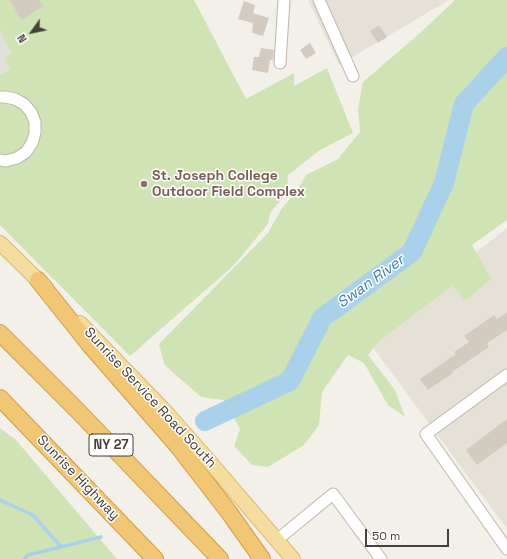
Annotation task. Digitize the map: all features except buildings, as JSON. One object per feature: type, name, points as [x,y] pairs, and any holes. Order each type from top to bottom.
[{"type":"highway","points":[[38,280],[89,344],[177,445],[262,559]]},
{"type":"highway","name":"NY 27","points":[[0,333],[76,409],[220,559]]},
{"type":"highway","name":"Sunrise Highway","points":[[0,398],[155,559]]},
{"type":"main road","name":"Sunrise Service Road South","points":[[0,244],[38,280],[164,410],[293,559]]},
{"type":"street","points":[[280,63],[284,0]]},
{"type":"street","points":[[318,0],[352,76]]},
{"type":"street","points":[[0,97],[15,99],[24,104],[31,112],[35,122],[35,133],[32,143],[26,152],[17,158],[6,161],[0,160]]},
{"type":"street","points":[[507,375],[426,434],[507,549]]},
{"type":"street","points":[[277,540],[333,494],[381,559]]},
{"type":"shaded area","points":[[308,0],[449,0],[339,65]]},
{"type":"shaded area","points":[[0,28],[3,38],[12,53],[4,58],[10,69],[0,75]]},
{"type":"shaded area","points":[[507,228],[507,529],[366,338]]},
{"type":"green space","name":"St. Joseph College Outdoor Field Complex","points":[[0,0],[194,0],[246,99],[294,73],[294,86],[327,68],[353,133],[320,150],[288,175],[287,193],[270,213],[268,224],[233,266],[130,356],[0,225]]},
{"type":"green space","points":[[455,0],[507,0],[507,220],[472,245],[491,279],[465,300],[452,286],[379,341],[368,355],[395,390],[405,417],[388,405],[364,363],[348,355],[322,392],[319,425],[304,445],[268,467],[252,465],[234,446],[240,429],[224,400],[201,397],[164,364],[159,344],[268,233],[282,208],[297,191],[306,175],[338,159],[360,132],[358,109],[363,82],[420,33]]},
{"type":"green space","points":[[0,428],[15,439],[117,559],[0,559]]},
{"type":"waterway","name":"Swan River","points":[[205,421],[290,381],[322,318],[412,252],[444,183],[464,104],[507,57]]},
{"type":"waterway","points":[[0,500],[33,515],[61,547]]},
{"type":"waterway","name":"Swan River","points":[[24,559],[28,555],[101,537]]},
{"type":"place","name":"St. Joseph College Outdoor Field Complex","points":[[144,184]]}]
